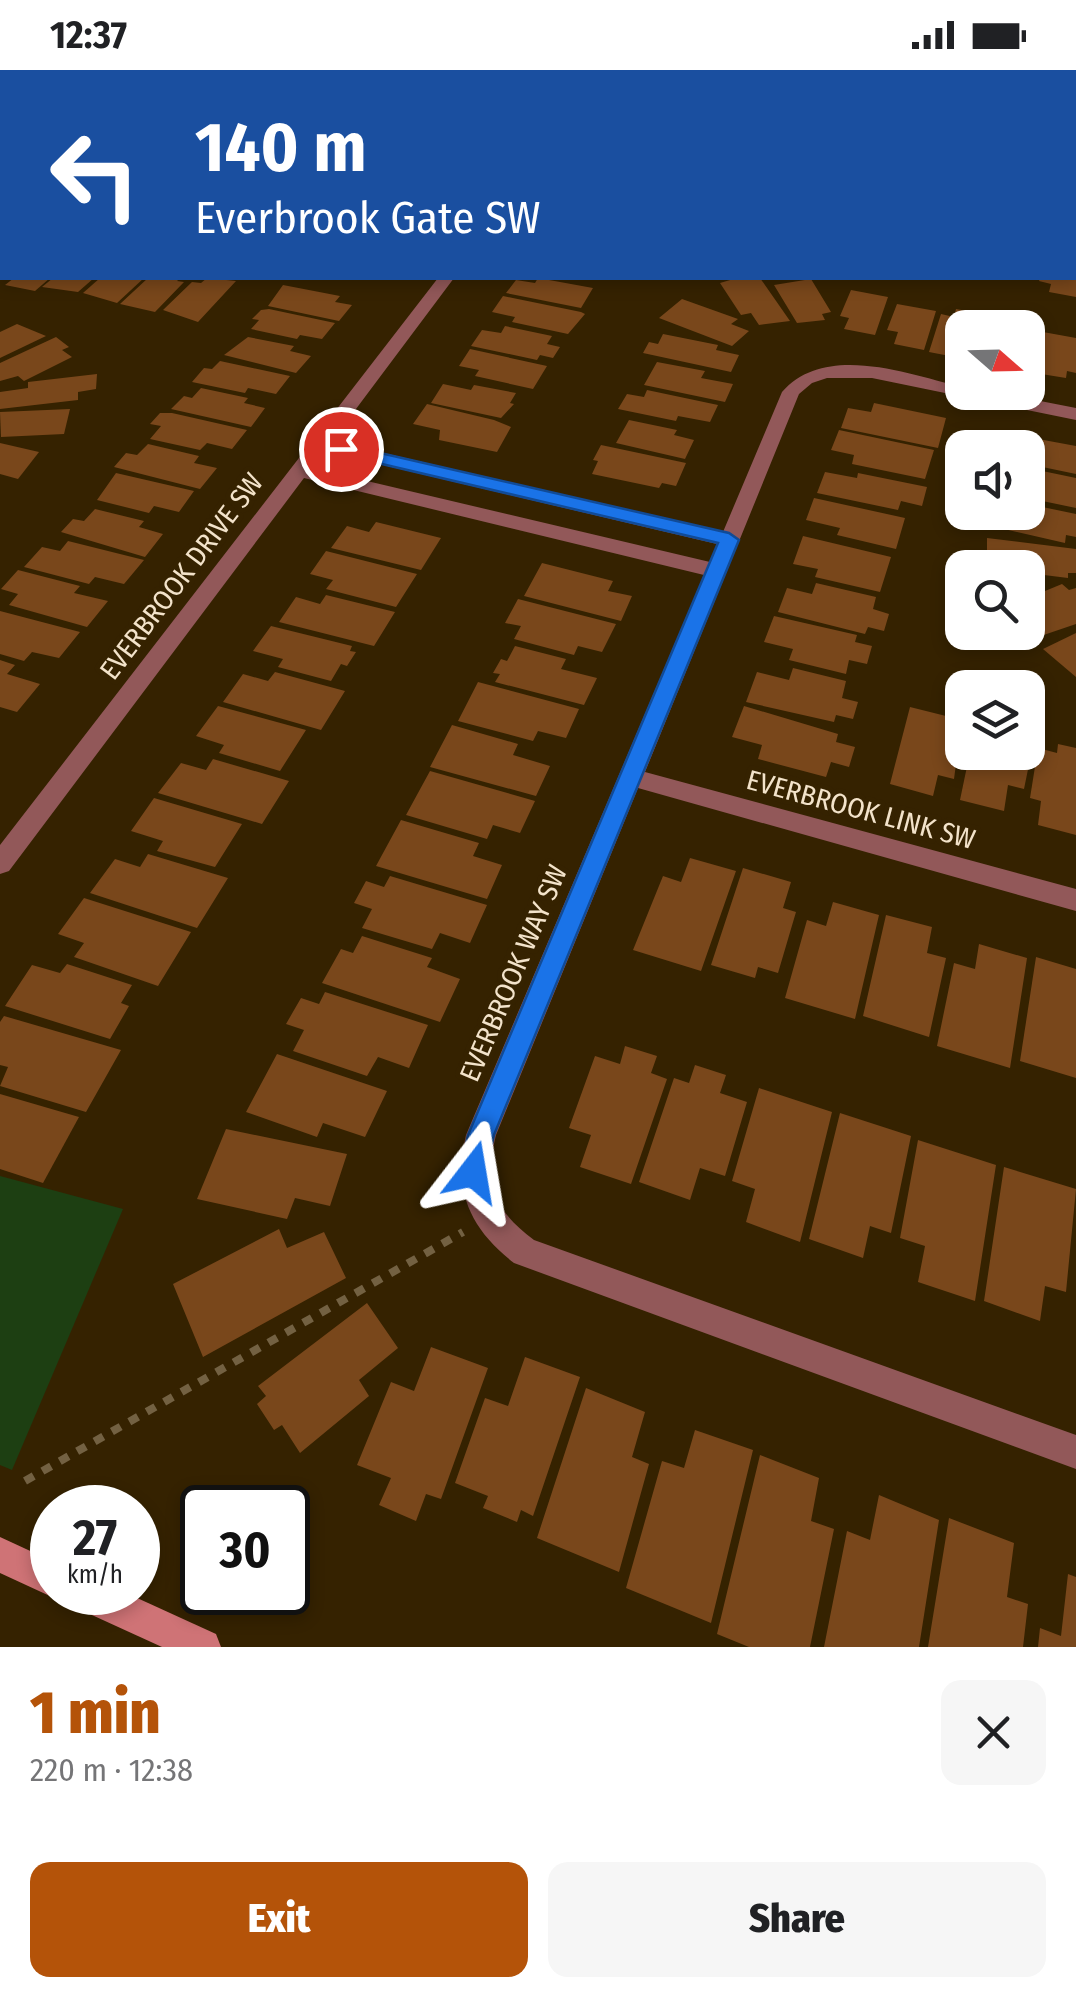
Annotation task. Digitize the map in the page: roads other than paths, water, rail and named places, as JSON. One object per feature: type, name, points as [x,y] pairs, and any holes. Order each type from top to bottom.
[{"type":"main road","points":[[0,1556],[30,1569]]},
{"type":"main road","points":[[133,1615],[203,1647]]},
{"type":"street","name":"EVERBROOK DRIVE SW","points":[[0,864],[444,280]]},
{"type":"street","name":"EVERBROOK WAY SW","points":[[945,389],[843,370],[819,373],[798,383],[481,1135],[473,1172],[491,1218],[505,1238],[525,1252],[1076,1452]]},
{"type":"street","name":"EVERBROOK WAY SW","points":[[1045,408],[1076,414]]},
{"type":"street","points":[[319,444],[729,540]]},
{"type":"street","points":[[298,471],[717,571]]},
{"type":"street","name":"EVERBROOK LINK SW","points":[[631,776],[1076,900]]}]
